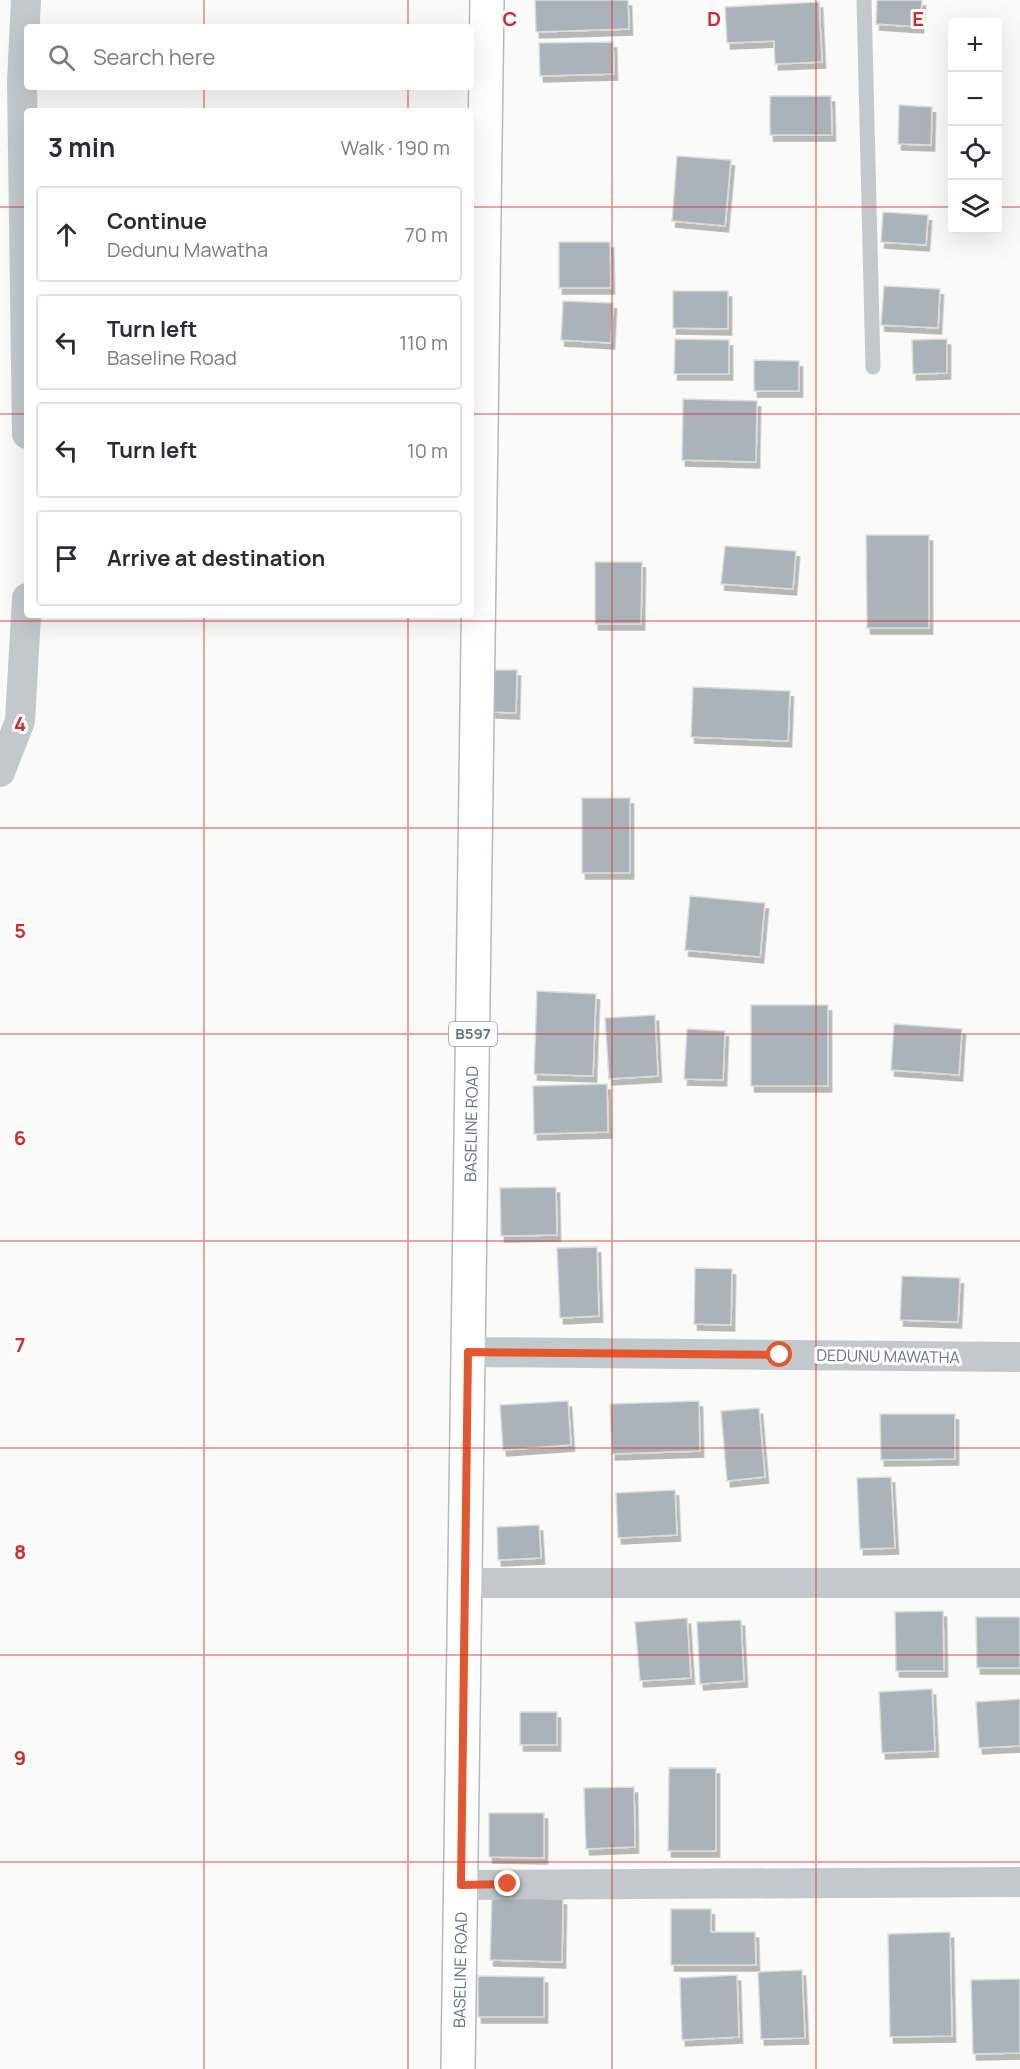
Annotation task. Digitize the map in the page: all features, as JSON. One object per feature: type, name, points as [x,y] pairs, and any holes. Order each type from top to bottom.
[{"type":"main road","name":"BASELINE ROAD","points":[[458,2069],[487,0]]},
{"type":"street","points":[[25,24],[26,0]]},
{"type":"street","points":[[24,41],[22,82],[24,223]]},
{"type":"street","points":[[0,772],[20,721],[26,618]]},
{"type":"street","name":"DEDUNU MAWATHA","points":[[468,1352],[1020,1357]]},
{"type":"street","points":[[465,1583],[1020,1583]]},
{"type":"street","points":[[461,1885],[1020,1882]]},
{"type":"lane","points":[[864,0],[873,367]]},
{"type":"building","points":[[535,0],[628,0],[629,29],[536,32]]},
{"type":"building","points":[[877,0],[922,0],[920,27],[876,24]]},
{"type":"building","points":[[819,2],[822,62],[775,64],[774,41],[727,43],[725,7]]},
{"type":"building","points":[[613,42],[614,74],[540,76],[539,43]]},
{"type":"building","points":[[770,96],[831,96],[832,135],[770,135]]},
{"type":"building","points":[[899,105],[932,107],[931,145],[898,144]]},
{"type":"building","points":[[677,156],[731,160],[725,226],[672,221]]},
{"type":"building","points":[[883,212],[928,215],[926,245],[881,242]]},
{"type":"building","points":[[559,242],[610,242],[611,288],[559,288]]},
{"type":"building","points":[[884,286],[940,289],[938,328],[881,325]]},
{"type":"building","points":[[673,291],[728,291],[728,329],[673,328]]},
{"type":"building","points":[[563,301],[613,303],[611,343],[561,340]]},
{"type":"building","points":[[675,339],[729,340],[729,374],[674,374]]},
{"type":"building","points":[[947,339],[947,373],[913,374],[912,340]]},
{"type":"building","points":[[754,360],[799,361],[799,391],[754,391]]},
{"type":"building","points":[[683,399],[757,401],[756,462],[682,460]]},
{"type":"building","points":[[866,535],[929,535],[929,628],[867,628]]},
{"type":"building","points":[[725,546],[796,551],[793,589],[721,584]]},
{"type":"building","points":[[595,562],[642,562],[641,624],[595,624]]},
{"type":"building","points":[[492,670],[517,670],[516,713],[492,712]]},
{"type":"building","points":[[693,687],[790,691],[788,741],[691,737]]},
{"type":"building","points":[[582,798],[630,798],[630,873],[582,873]]},
{"type":"building","points":[[690,896],[765,903],[760,957],[685,950]]},
{"type":"building","points":[[537,991],[596,994],[593,1076],[534,1074]]},
{"type":"building","points":[[751,1005],[828,1005],[828,1086],[751,1086]]},
{"type":"building","points":[[655,1015],[658,1076],[609,1079],[605,1018]]},
{"type":"building","points":[[894,1024],[962,1029],[959,1075],[891,1070]]},
{"type":"building","points":[[687,1029],[725,1031],[723,1080],[684,1079]]},
{"type":"building","points":[[607,1084],[608,1132],[534,1134],[533,1086]]},
{"type":"building","points":[[556,1187],[557,1235],[501,1236],[500,1188]]},
{"type":"building","points":[[597,1247],[599,1316],[560,1318],[557,1248]]},
{"type":"building","points":[[695,1268],[732,1269],[731,1325],[694,1324]]},
{"type":"building","points":[[902,1276],[960,1278],[958,1322],[900,1320]]},
{"type":"building","points":[[568,1401],[571,1445],[503,1450],[500,1405]]},
{"type":"building","points":[[699,1401],[700,1451],[612,1454],[610,1404]]},
{"type":"building","points":[[759,1408],[765,1477],[727,1481],[721,1411]]},
{"type":"building","points":[[880,1414],[955,1414],[955,1459],[881,1460]]},
{"type":"building","points":[[891,1477],[895,1548],[860,1549],[857,1478]]},
{"type":"building","points":[[675,1490],[677,1535],[618,1538],[616,1493]]},
{"type":"building","points":[[539,1525],[541,1558],[498,1560],[497,1527]]},
{"type":"building","points":[[943,1611],[944,1671],[896,1671],[895,1612]]},
{"type":"building","points":[[976,1617],[1020,1617],[1020,1668],[977,1668]]},
{"type":"building","points":[[687,1618],[691,1678],[640,1681],[635,1622]]},
{"type":"building","points":[[741,1620],[744,1681],[700,1684],[697,1622]]},
{"type":"building","points":[[932,1689],[935,1751],[882,1753],[879,1692]]},
{"type":"building","points":[[1020,1699],[1020,1746],[979,1748],[976,1702]]},
{"type":"building","points":[[520,1712],[557,1712],[557,1745],[520,1745]]},
{"type":"building","points":[[669,1768],[716,1768],[716,1851],[668,1851]]},
{"type":"building","points":[[634,1787],[635,1847],[586,1849],[584,1788]]},
{"type":"building","points":[[489,1813],[544,1813],[544,1858],[489,1857]]},
{"type":"building","points":[[492,1897],[563,1899],[562,1962],[490,1960]]},
{"type":"building","points":[[671,1909],[711,1909],[711,1932],[755,1932],[756,1965],[671,1965]]},
{"type":"building","points":[[950,1932],[952,2036],[890,2037],[888,1934]]},
{"type":"building","points":[[802,1970],[805,2038],[761,2039],[758,1972]]},
{"type":"building","points":[[737,1975],[739,2037],[682,2040],[680,1978]]},
{"type":"building","points":[[478,1976],[544,1977],[544,2017],[478,2017]]},
{"type":"building","points":[[1020,1979],[1020,2053],[973,2054],[971,1980]]},
{"type":"route","points":[[508,1884],[461,1885],[468,1352],[780,1355]]}]
